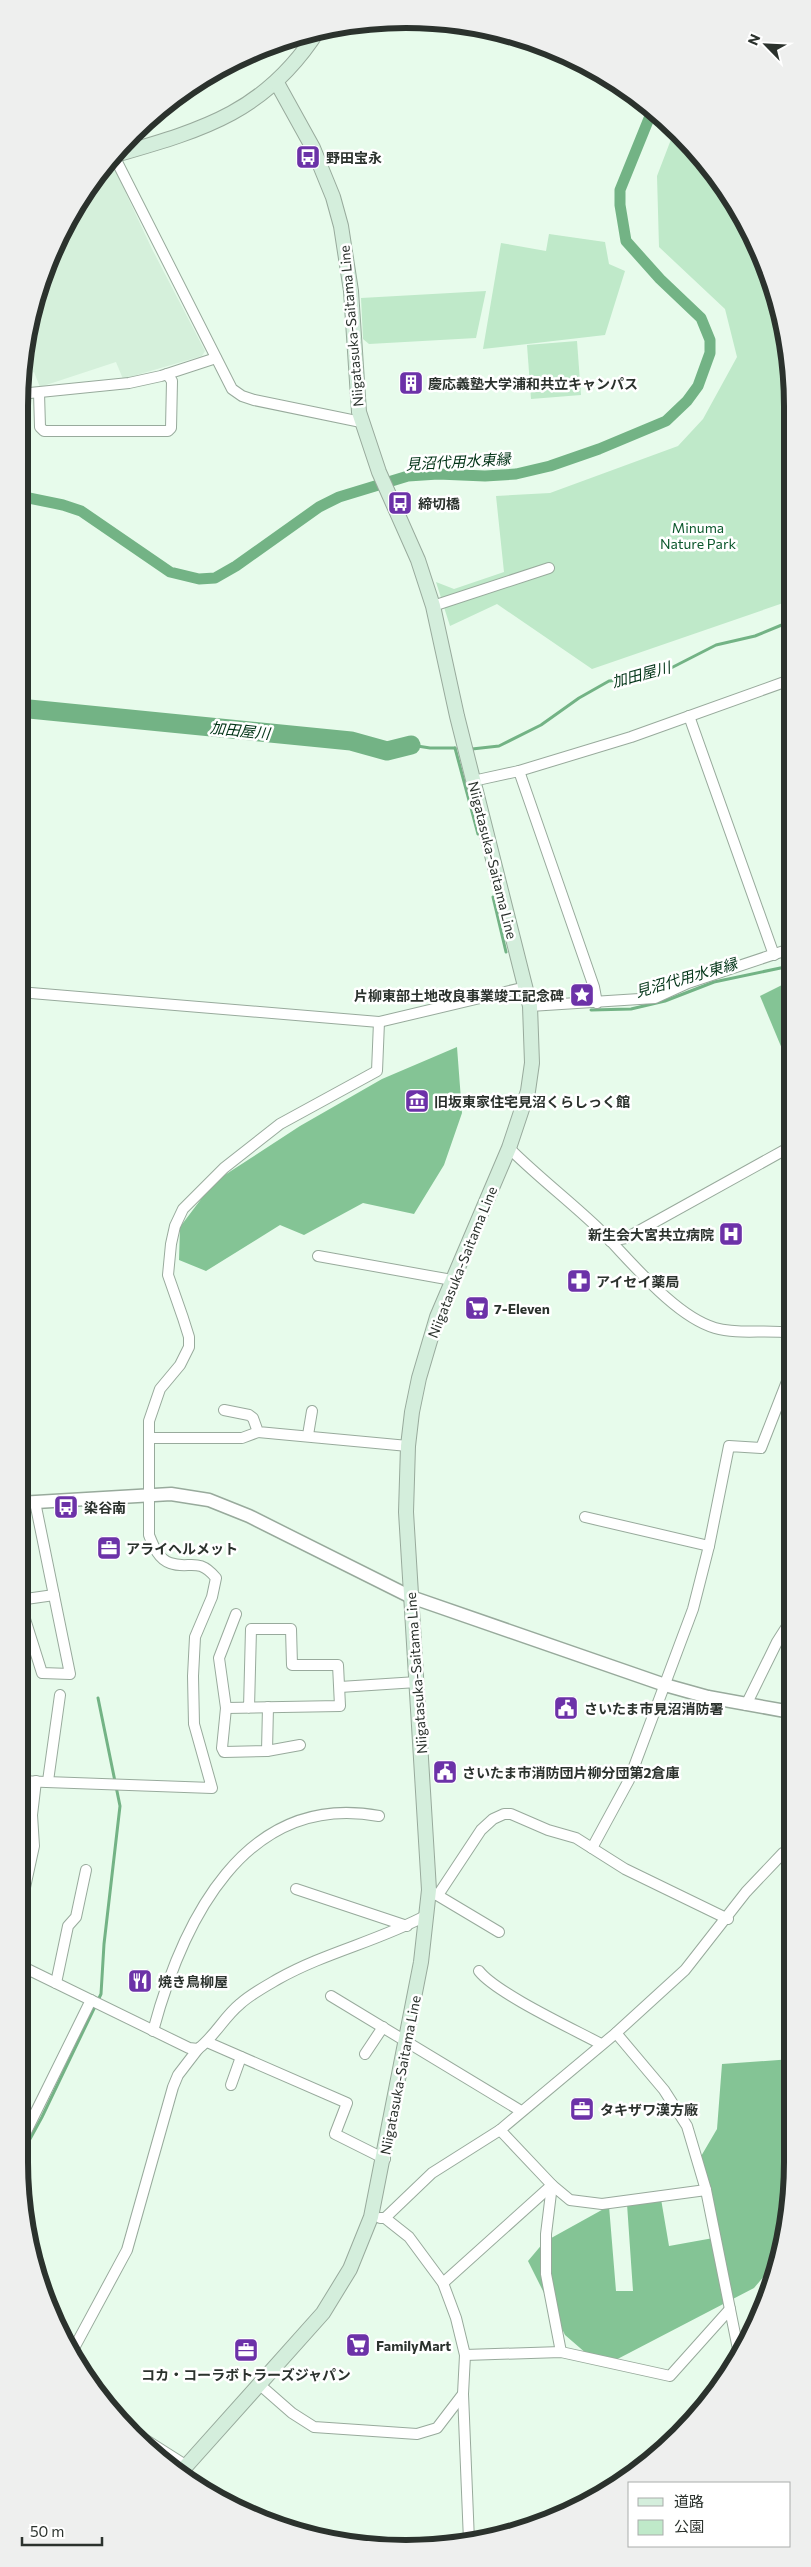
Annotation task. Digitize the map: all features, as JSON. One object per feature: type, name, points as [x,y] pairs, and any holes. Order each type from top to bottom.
[{"type":"main road","points":[[124,153],[179,137],[214,124],[257,99],[277,83],[313,39]]},
{"type":"main road","name":"Niigatasuka-Saitama Line","points":[[185,2468],[323,2314],[378,2218],[384,2159],[427,1915],[433,1893],[406,1512],[408,1446],[419,1378],[438,1317],[452,1280],[510,1148],[528,1091],[532,1064],[530,1006],[526,987],[473,781],[433,606],[418,560],[388,493],[361,422],[355,382],[351,291],[341,226],[333,196],[313,148],[277,83]]},
{"type":"street","points":[[116,162],[232,389],[242,396],[361,422]]},
{"type":"street","points":[[28,394],[129,383],[167,374],[216,358]]},
{"type":"street","points":[[39,393],[40,427],[44,431],[168,431],[171,428],[172,381],[167,374]]},
{"type":"street","points":[[433,606],[549,568]]},
{"type":"street","points":[[473,781],[519,771],[631,737],[784,682]]},
{"type":"street","points":[[689,716],[774,955]]},
{"type":"street","points":[[519,771],[597,1003]]},
{"type":"street","points":[[530,1006],[656,998],[688,983],[784,951]]},
{"type":"street","points":[[28,993],[379,1022],[526,987]]},
{"type":"street","points":[[28,1782],[212,1788],[194,1724],[193,1676],[195,1636],[212,1597],[216,1578],[208,1569],[191,1564],[169,1563],[157,1552],[149,1535],[149,1438],[153,1405],[160,1389],[180,1365],[189,1347],[185,1324],[168,1275],[170,1244],[175,1226],[183,1209],[224,1168],[280,1124],[377,1071],[379,1022]]},
{"type":"street","points":[[510,1148],[610,1241],[657,1289],[700,1322],[716,1328],[729,1330],[784,1332]]},
{"type":"street","points":[[610,1241],[626,1238],[784,1150]]},
{"type":"street","points":[[318,1256],[452,1280]]},
{"type":"street","points":[[592,1848],[629,1780],[693,1609],[709,1546],[729,1446],[760,1448],[784,1388]]},
{"type":"street","points":[[224,1410],[253,1418],[258,1432]]},
{"type":"street","points":[[308,1435],[312,1411]]},
{"type":"street","points":[[149,1438],[242,1438],[258,1432],[308,1435],[408,1446]]},
{"type":"street","points":[[28,1502],[171,1494],[191,1496],[227,1506],[411,1597],[665,1685],[746,1705],[784,1711]]},
{"type":"street","points":[[28,1629],[42,1673],[70,1674],[35,1502]]},
{"type":"street","points":[[585,1518],[709,1546]]},
{"type":"street","points":[[28,1599],[54,1595]]},
{"type":"street","points":[[236,1614],[219,1658],[226,1708],[222,1748],[224,1752],[267,1751],[300,1745]]},
{"type":"street","points":[[226,1708],[249,1708],[268,1708],[340,1706],[338,1665],[292,1665],[292,1629],[251,1629],[249,1708]]},
{"type":"street","points":[[746,1705],[784,1631]]},
{"type":"street","points":[[340,1688],[418,1682]]},
{"type":"street","points":[[48,1781],[60,1696]]},
{"type":"street","points":[[267,1751],[268,1708]]},
{"type":"street","points":[[28,1874],[34,1846],[32,1815],[36,1782]]},
{"type":"street","points":[[153,2030],[178,1954],[207,1898],[238,1858],[273,1834],[306,1819],[346,1812],[378,1816]]},
{"type":"street","points":[[499,1932],[433,1893],[480,1830],[504,1814],[511,1814],[548,1830],[576,1838],[625,1869],[728,1918]]},
{"type":"street","points":[[469,2534],[463,2394],[465,2355],[443,2283],[409,2237],[378,2218],[432,2173],[500,2130],[616,2033],[685,1970],[728,1918],[746,1892],[784,1853]]},
{"type":"street","points":[[56,1983],[68,1926],[76,1917],[86,1870]]},
{"type":"street","points":[[296,1889],[407,1926]]},
{"type":"street","points":[[75,2346],[127,2250],[173,2088],[184,2065],[240,2004],[278,1979],[320,1957],[407,1926],[427,1915]]},
{"type":"street","points":[[28,1969],[190,2048],[198,2049]]},
{"type":"street","points":[[479,1970],[484,1978],[510,1994],[601,2044]]},
{"type":"street","points":[[331,1996],[521,2111]]},
{"type":"street","points":[[28,2128],[91,2000]]},
{"type":"street","points":[[365,2054],[383,2027]]},
{"type":"street","points":[[616,2033],[664,2090],[687,2126],[706,2190],[737,2343]]},
{"type":"street","points":[[207,2042],[346,2103],[335,2134],[384,2159]]},
{"type":"street","points":[[231,2085],[241,2057]]},
{"type":"street","points":[[500,2130],[552,2185],[570,2200],[602,2204],[706,2190]]},
{"type":"street","points":[[443,2283],[552,2185]]},
{"type":"street","points":[[552,2185],[546,2234],[546,2274],[561,2352]]},
{"type":"street","points":[[465,2355],[561,2352],[670,2376],[730,2309]]},
{"type":"street","points":[[260,2385],[292,2414],[314,2427],[417,2434],[437,2428],[463,2394]]},
{"type":"shaded area","points":[[113,166],[152,249],[205,351],[202,356],[123,379],[116,362],[40,387],[34,372],[29,374],[35,332],[40,308],[56,261],[78,216]]},
{"type":"green space","name":"Minuma Nature Park","points":[[672,137],[705,175],[733,217],[755,261],[771,308],[783,381],[784,603],[592,669],[497,604],[450,626],[436,582],[454,589],[504,572],[496,496],[550,493],[678,446],[703,419],[737,357],[725,309],[659,247],[657,176]]},
{"type":"green space","points":[[549,234],[605,242],[609,264],[625,271],[605,335],[483,349],[501,243],[546,251]]},
{"type":"green space","points":[[486,291],[476,338],[369,344],[363,339],[361,298]]},
{"type":"green space","points":[[577,341],[581,395],[531,399],[527,345]]},
{"type":"green space","points":[[784,984],[784,1054],[760,996]]},
{"type":"green space","points":[[457,1047],[462,1113],[444,1165],[414,1214],[363,1203],[304,1235],[280,1225],[206,1271],[179,1260],[180,1227],[214,1182],[300,1126],[382,1079]]},
{"type":"green space","points":[[784,2060],[783,2186],[776,2235],[766,2274],[754,2288],[606,2365],[587,2354],[565,2335],[528,2261],[544,2242],[609,2206],[616,2291],[633,2291],[627,2204],[661,2199],[669,2246],[719,2237],[700,2158],[717,2129],[722,2064]]},
{"type":"waterway","name":"見沼代用水東縁","points":[[28,498],[81,511],[170,572],[199,579],[215,578],[236,566],[319,507],[339,497],[408,476],[516,474],[550,466],[599,449],[666,421],[687,401],[698,386],[710,353],[710,340],[701,318],[660,279],[626,241],[620,205],[620,190],[650,117]]},
{"type":"waterway","name":"加田屋川","points":[[472,749],[499,746],[541,725],[579,698],[609,681],[632,679],[671,668],[716,645],[755,636],[784,624]]},
{"type":"waterway","name":"加田屋川","points":[[28,709],[351,741],[387,751],[411,745]]},
{"type":"waterway","name":"加田屋川","points":[[411,745],[430,748],[455,748]]},
{"type":"waterway","name":"見沼代用水東縁","points":[[455,748],[478,834]]},
{"type":"waterway","name":"見沼代用水東縁","points":[[493,897],[506,952]]},
{"type":"waterway","name":"見沼代用水東縁","points":[[591,1010],[631,1009],[665,1001],[714,982],[784,967]]},
{"type":"waterway","points":[[28,2143],[101,1994],[104,1944],[120,1806],[98,1698]]},
{"type":"place","name":"野田宝永","points":[[308,157]]},
{"type":"place","name":"慶応義塾大学浦和共立キャンパス","points":[[411,383]]},
{"type":"place","name":"締切橋","points":[[400,503]]},
{"type":"place","name":"片柳東部土地改良事業竣工記念碑","points":[[582,995]]},
{"type":"place","name":"旧坂東家住宅見沼くらしっく館","points":[[417,1101]]},
{"type":"place","name":"新生会大宮共立病院","points":[[731,1234]]},
{"type":"place","name":"アイセイ薬局","points":[[579,1281]]},
{"type":"place","name":"7-Eleven","points":[[477,1308]]},
{"type":"place","name":"染谷南","points":[[66,1507]]},
{"type":"place","name":"アライヘルメット","points":[[109,1548]]},
{"type":"place","name":"さいたま市見沼消防署","points":[[566,1708]]},
{"type":"place","name":"さいたま市消防団片柳分団第2倉庫","points":[[445,1772]]},
{"type":"place","name":"焼き鳥柳屋","points":[[140,1981]]},
{"type":"place","name":"タキザワ漢方廠","points":[[582,2109]]},
{"type":"place","name":"FamilyMart","points":[[358,2345]]},
{"type":"place","name":"コカ・コーラボトラーズジャパン","points":[[246,2350]]}]
